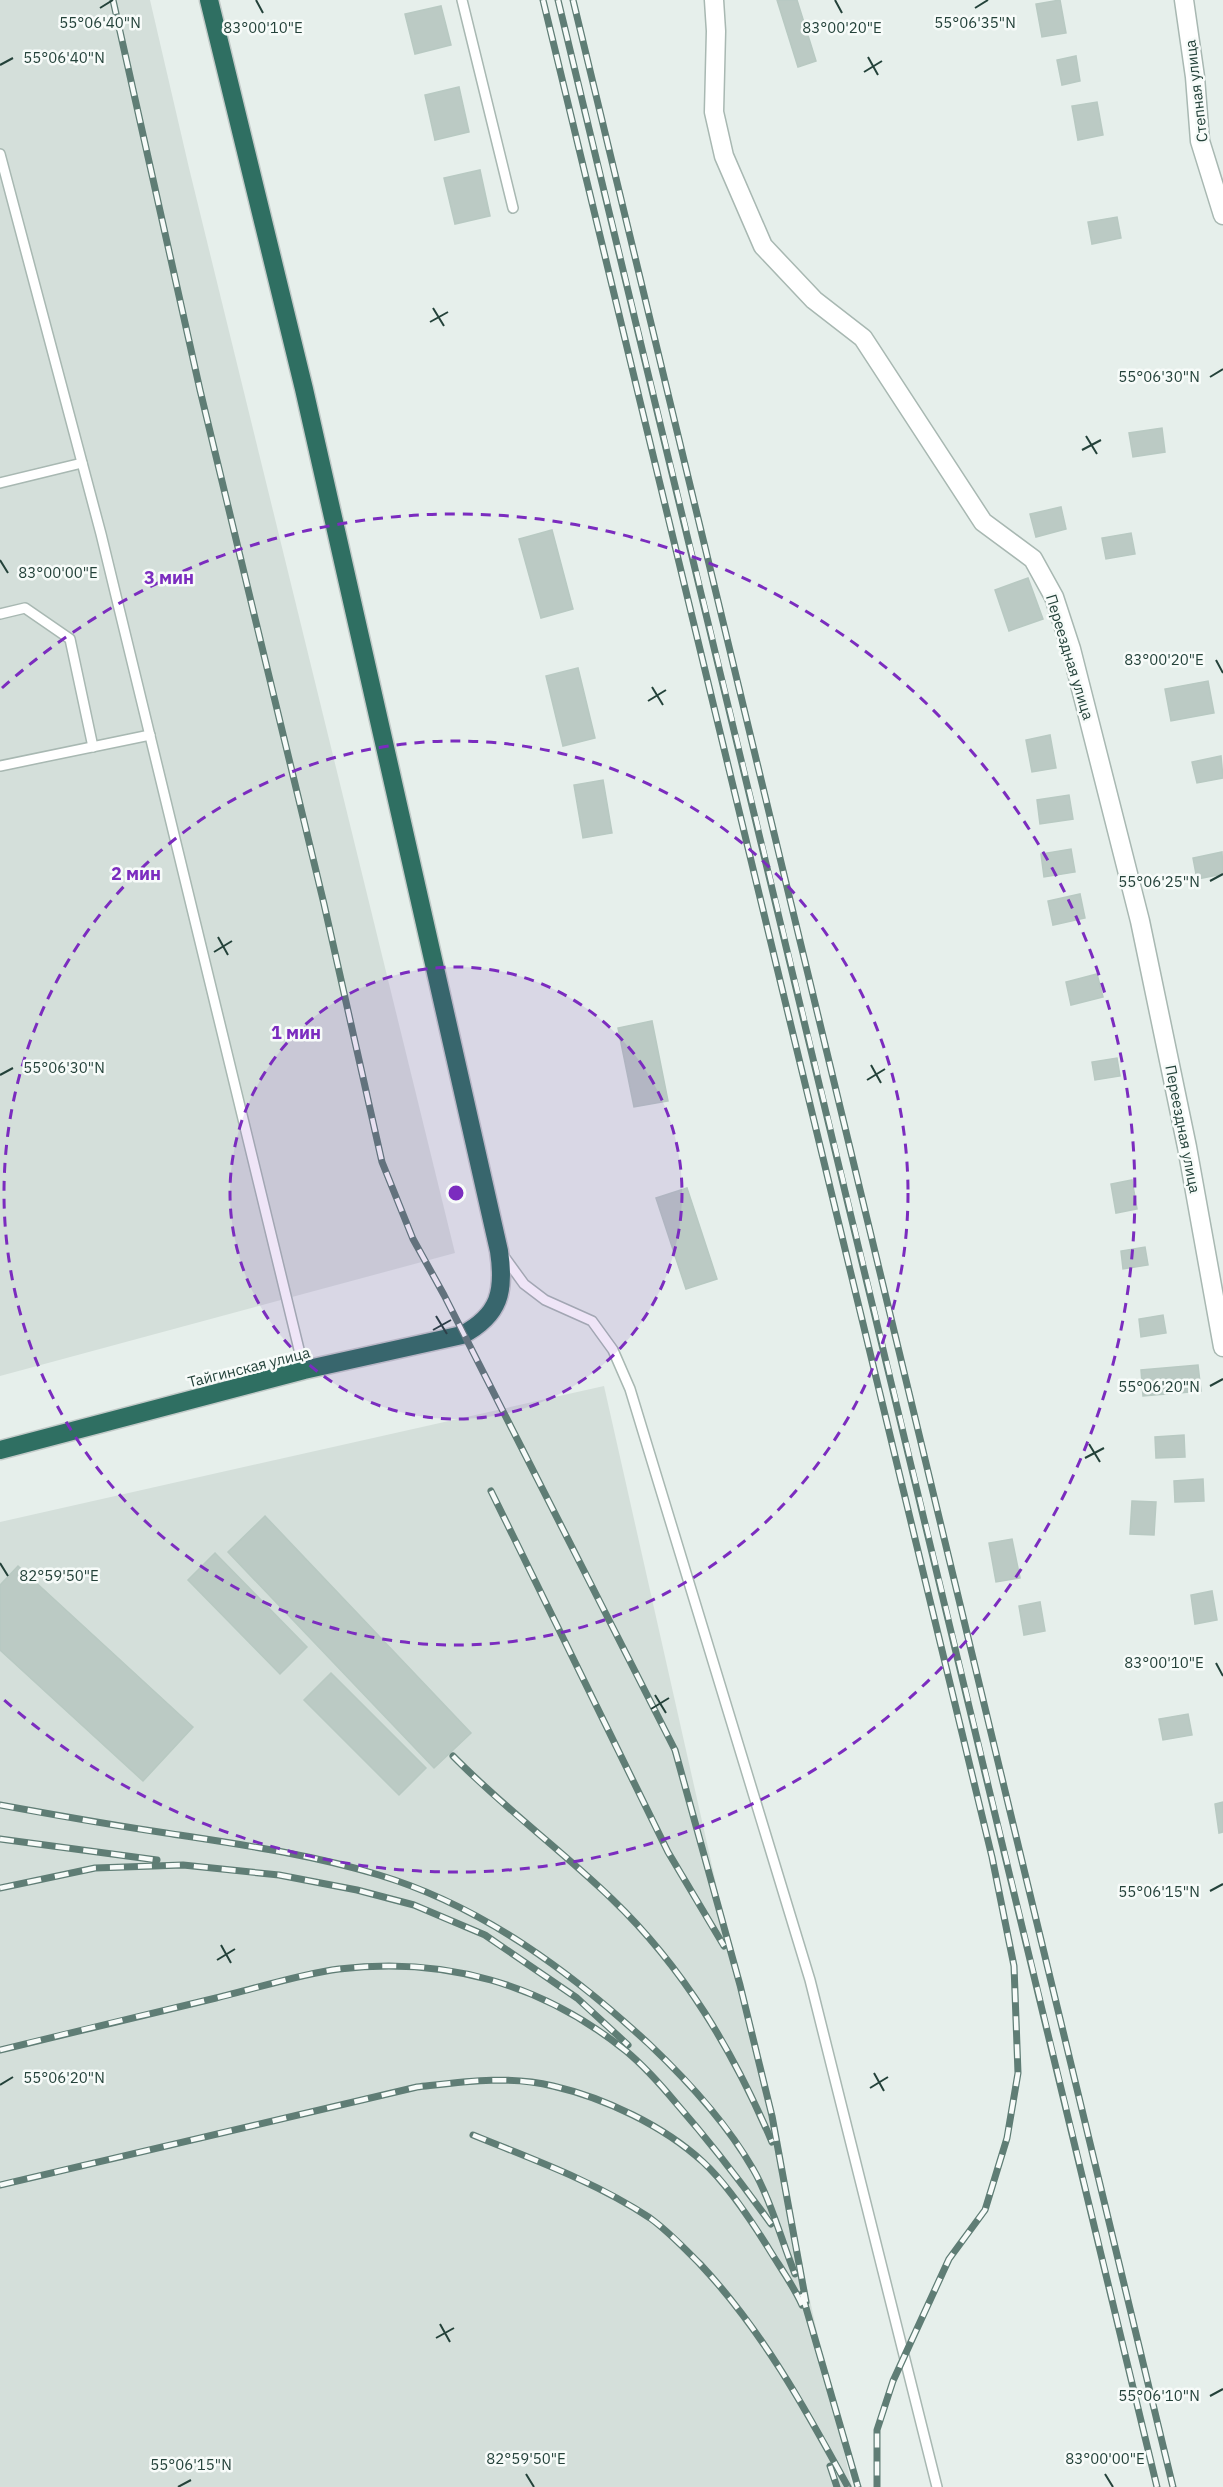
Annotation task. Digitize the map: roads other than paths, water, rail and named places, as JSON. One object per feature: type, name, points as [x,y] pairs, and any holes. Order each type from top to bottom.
[{"type":"highway","points":[[209,0],[307,400],[499,1251]]},
{"type":"highway","name":"Тайгинская улица","points":[[0,1450],[304,1370],[462,1335],[482,1323],[498,1304],[503,1276],[499,1251]]},
{"type":"street","name":"Переездная улица","points":[[714,0],[716,31],[714,112],[724,156],[763,246],[814,300],[863,338],[983,522],[1033,559],[1054,597],[1074,660],[1140,921],[1187,1147],[1223,1347]]},
{"type":"street","name":"Степная улица","points":[[1184,0],[1195,77],[1200,141],[1223,215]]},
{"type":"lane","points":[[462,0],[513,208]]},
{"type":"lane","points":[[0,154],[4,185],[82,463],[304,1370]]},
{"type":"lane","points":[[0,483],[82,463]]},
{"type":"lane","points":[[0,614],[26,608],[70,639],[93,747]]},
{"type":"lane","points":[[0,766],[150,735]]},
{"type":"lane","points":[[499,1251],[524,1284],[545,1300],[592,1320],[613,1350],[630,1389],[810,1980],[937,2487]]},
{"type":"railway","points":[[113,0],[200,390],[324,904],[382,1162],[413,1239],[444,1295],[675,1750],[740,1985],[772,2116],[806,2302]]},
{"type":"railway","points":[[543,0],[992,1857],[1014,1966],[1018,2073],[1007,2138],[985,2210],[949,2259],[893,2381],[877,2430],[877,2487]]},
{"type":"railway","points":[[558,0],[1157,2487]]},
{"type":"railway","points":[[573,0],[1173,2487]]},
{"type":"railway","points":[[491,1491],[668,1852],[724,1946]]},
{"type":"railway","points":[[453,1756],[612,1899],[662,1953],[684,1982],[723,2043],[741,2075],[772,2142]]},
{"type":"railway","points":[[0,1805],[327,1861],[417,1888],[489,1923],[556,1967],[619,2017],[649,2044],[706,2103],[731,2135],[753,2169],[795,2274]]},
{"type":"railway","points":[[0,1839],[157,1860]]},
{"type":"railway","points":[[0,1888],[95,1868],[183,1865],[279,1875],[357,1890],[414,1905],[485,1935],[577,1998],[628,2045]]},
{"type":"railway","points":[[0,2050],[324,1971],[378,1966],[416,1967],[491,1980],[526,1992],[561,2008],[626,2051],[652,2076],[689,2118],[771,2224]]},
{"type":"railway","points":[[0,2185],[417,2087],[485,2080],[536,2083],[573,2091],[633,2115],[670,2137],[703,2162],[740,2205],[788,2279],[802,2305]]},
{"type":"railway","points":[[473,2135],[608,2193],[650,2218],[676,2240],[722,2289],[763,2343],[799,2399],[848,2487]]},
{"type":"railway","points":[[802,2294],[858,2487]]},
{"type":"railway","points":[[830,2466],[837,2487]]}]
